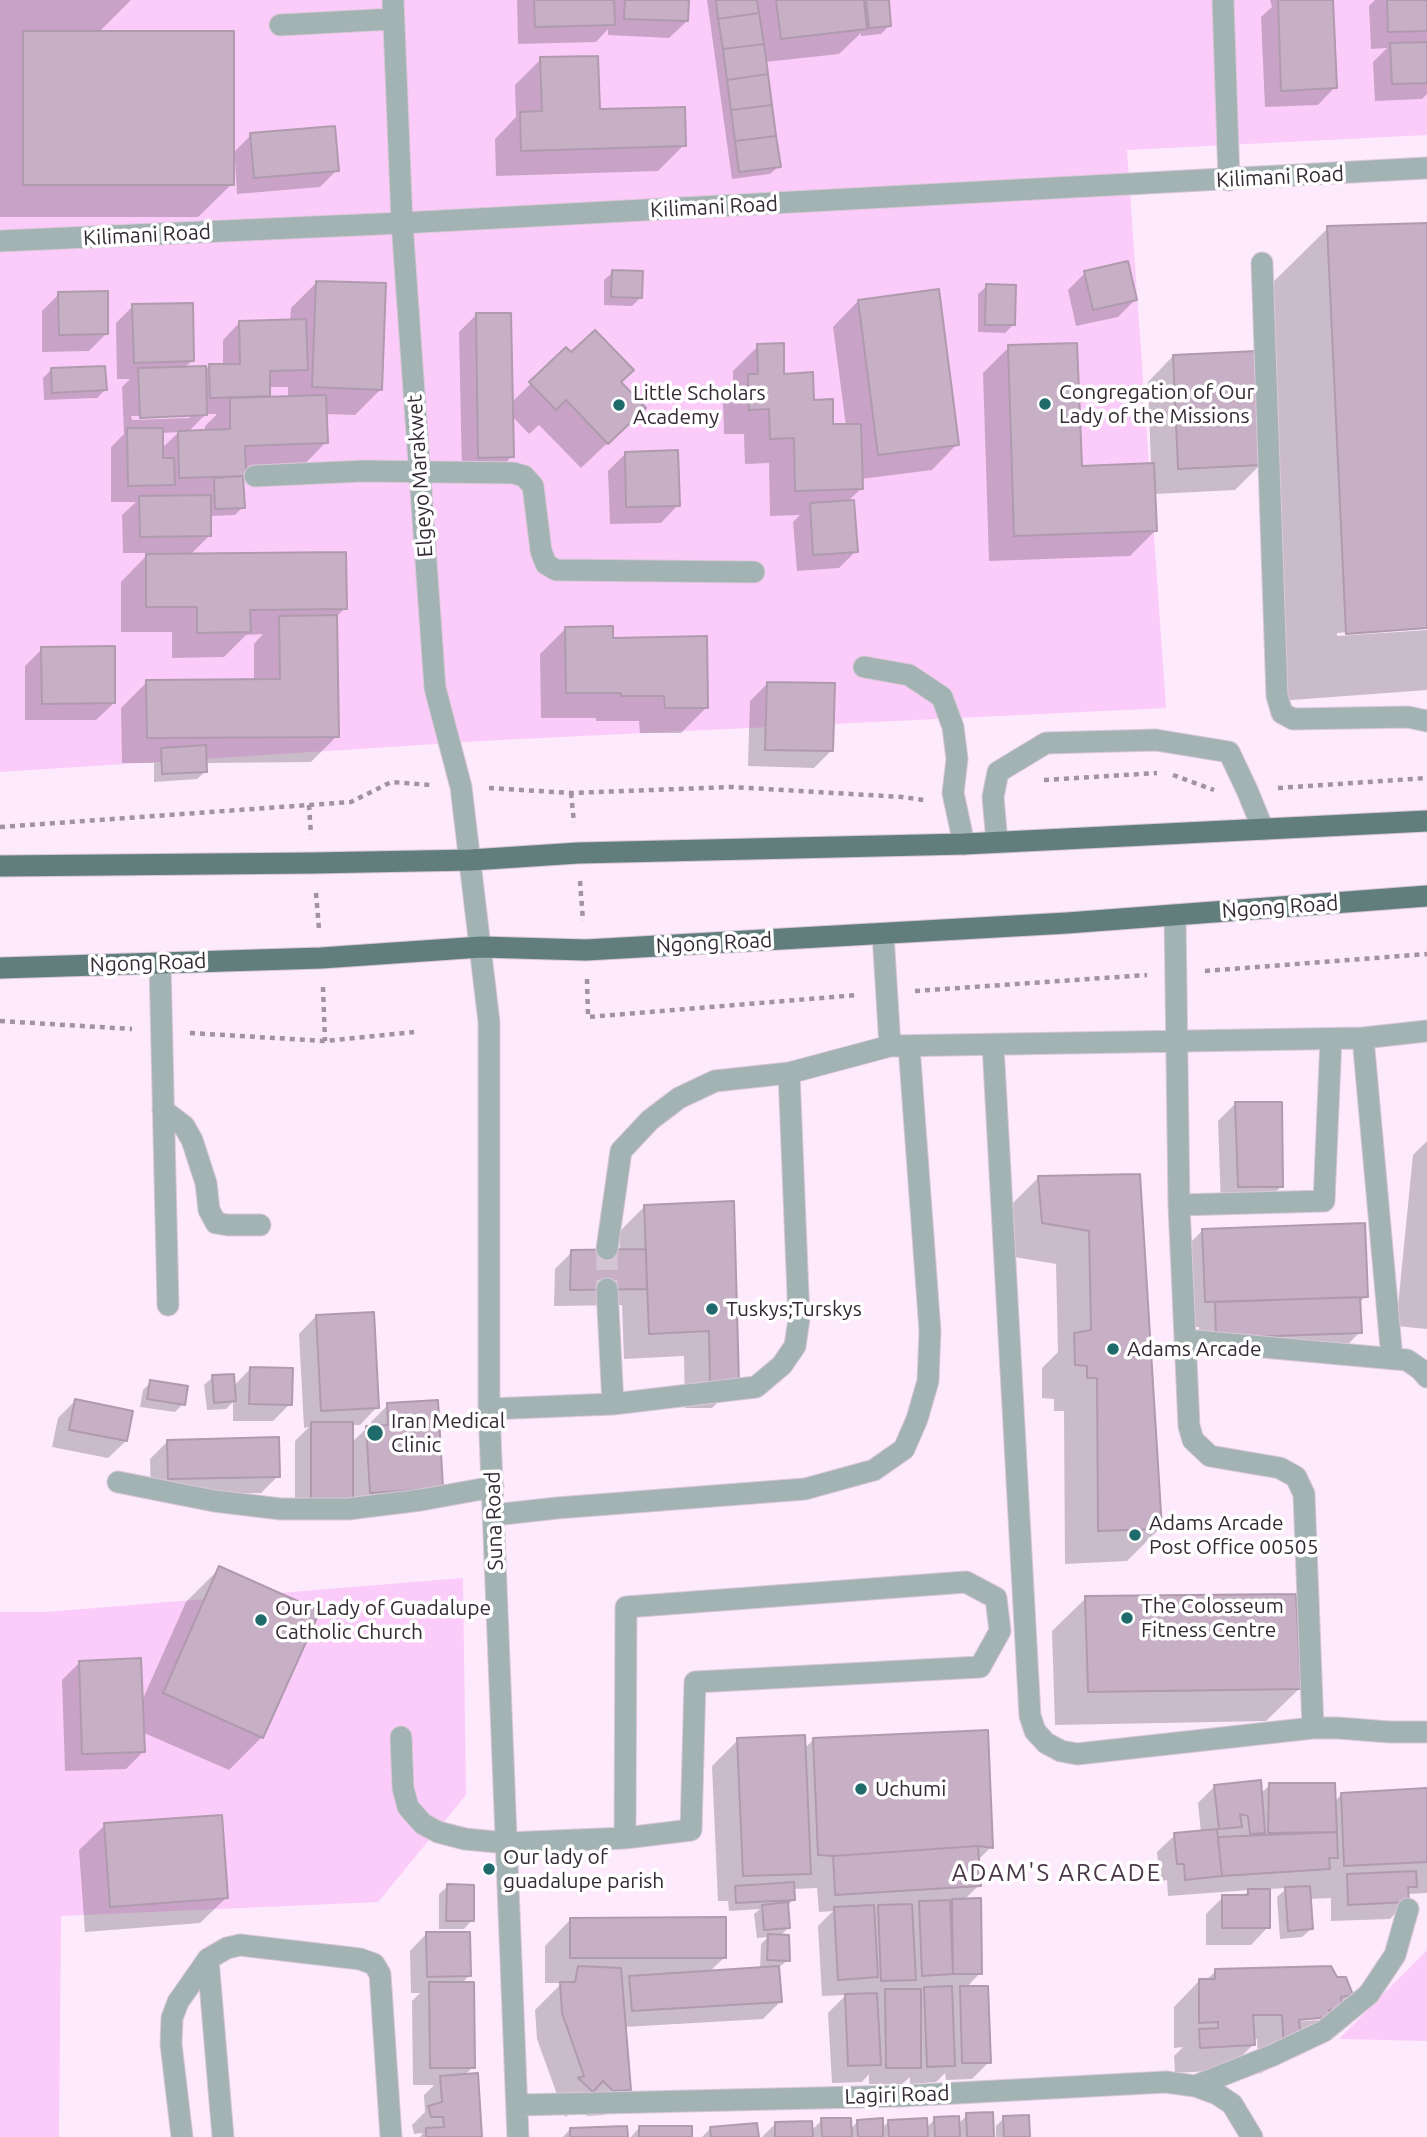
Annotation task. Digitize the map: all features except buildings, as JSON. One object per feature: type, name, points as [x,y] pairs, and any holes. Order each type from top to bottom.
[{"type":"main road","points":[[0,866],[471,860],[578,853],[964,844],[1427,821]]},
{"type":"main road","name":"Ngong Road","points":[[0,968],[321,958],[481,947],[586,950],[883,934],[1427,896]]},
{"type":"street","points":[[1223,0],[1229,180]]},
{"type":"street","points":[[280,25],[393,10]]},
{"type":"street","name":"Elgeyo Marakwet","points":[[393,10],[402,223],[435,688],[461,787],[481,947]]},
{"type":"street","name":"Kilimani Road","points":[[0,241],[402,223],[1427,168]]},
{"type":"street","points":[[1262,263],[1277,696],[1282,713],[1293,719],[1408,718],[1427,721]]},
{"type":"street","points":[[255,476],[419,471],[513,473],[524,476],[533,486],[541,551],[546,564],[556,570],[754,572]]},
{"type":"street","points":[[864,667],[909,675],[942,697],[953,727],[957,759],[954,793],[964,844]]},
{"type":"street","points":[[997,842],[993,797],[998,772],[1046,743],[1156,740],[1228,752],[1263,829]]},
{"type":"street","points":[[1175,915],[1179,1205],[1189,1426],[1193,1440],[1210,1456],[1280,1468],[1296,1477],[1304,1494],[1313,1728]]},
{"type":"street","points":[[494,1515],[805,1489],[874,1470],[904,1449],[917,1419],[928,1381],[930,1331],[899,1046],[888,993],[883,934]]},
{"type":"street","name":"Suna Road","points":[[481,947],[489,1022],[489,1409],[519,2137]]},
{"type":"street","points":[[160,963],[168,1305]]},
{"type":"street","points":[[607,1249],[621,1151],[650,1120],[679,1098],[715,1081],[789,1073],[899,1046],[1331,1039],[1427,1031]]},
{"type":"street","points":[[1363,1038],[1392,1359]]},
{"type":"street","points":[[1179,1205],[1324,1201],[1331,1039]]},
{"type":"street","points":[[993,1045],[1030,1716],[1035,1731],[1061,1751],[1077,1754],[1313,1728],[1427,1732]]},
{"type":"street","points":[[489,1409],[613,1404],[756,1387],[782,1365],[795,1346],[799,1319],[789,1073]]},
{"type":"street","points":[[163,1110],[184,1126],[192,1140],[206,1183],[209,1210],[216,1223],[260,1225]]},
{"type":"street","points":[[607,1289],[613,1404]]},
{"type":"street","points":[[1185,1340],[1407,1360],[1427,1377]]},
{"type":"street","points":[[118,1482],[214,1502],[281,1509],[348,1509],[493,1487]]},
{"type":"street","points":[[401,1737],[403,1788],[408,1807],[423,1824],[438,1832],[465,1839],[507,1843],[625,1838],[691,1830],[695,1682],[980,1667],[1000,1631],[996,1598],[966,1582],[626,1607],[625,1838]]},
{"type":"street","points":[[1195,2086],[1271,2056],[1324,2031],[1369,1994],[1395,1955],[1408,1909]]},
{"type":"street","points":[[182,2137],[171,2044],[172,2018],[178,2002],[208,1959],[227,1948],[240,1945],[360,1959],[374,1964],[380,1974],[391,2137]]},
{"type":"street","points":[[208,1959],[223,2137]]},
{"type":"street","name":"Lagiri Road","points":[[518,2105],[901,2096],[1166,2082],[1195,2086],[1217,2094],[1232,2104],[1252,2137]]},
{"type":"path","points":[[1041,780],[1164,772],[1219,792],[1427,778]]},
{"type":"path","points":[[0,827],[351,802],[391,782],[571,793],[732,787],[902,797],[956,805]]},
{"type":"path","points":[[571,793],[586,950],[588,1017],[1427,954]]},
{"type":"path","points":[[309,805],[325,1041],[414,1032]]},
{"type":"shaded area","points":[[0,0],[1427,0],[1427,135],[1127,150],[1166,708],[499,740],[0,772]]},
{"type":"shaded area","points":[[463,1578],[466,1795],[378,1902],[61,1916],[59,2137],[0,2137],[0,1612],[46,1612]]},
{"type":"shaded area","points":[[1427,1950],[1427,2041],[1339,2039]]},
{"type":"tunnel","points":[[607,1249],[607,1289]]},
{"type":"place","name":"Congregation of Our Lady of the Missions","points":[[1045,404]]},
{"type":"place","name":"Little Scholars Academy","points":[[619,405]]},
{"type":"place","name":"Tuskys;Turskys","points":[[712,1309]]},
{"type":"place","name":"Adams Arcade","points":[[1113,1349]]},
{"type":"place","name":"Iran Medical Clinic","points":[[375,1433]]},
{"type":"place","name":"Adams Arcade Post Office 00505","points":[[1135,1535]]},
{"type":"place","name":"The Colosseum Fitness Centre","points":[[1127,1618]]},
{"type":"place","name":"Our Lady of Guadalupe Catholic Church","points":[[261,1620]]},
{"type":"place","name":"Uchumi","points":[[861,1789]]},
{"type":"place","name":"Our lady of guadalupe parish","points":[[489,1869]]},
{"type":"district","name":"ADAM'S ARCADE","points":[[1057,1873]]}]
